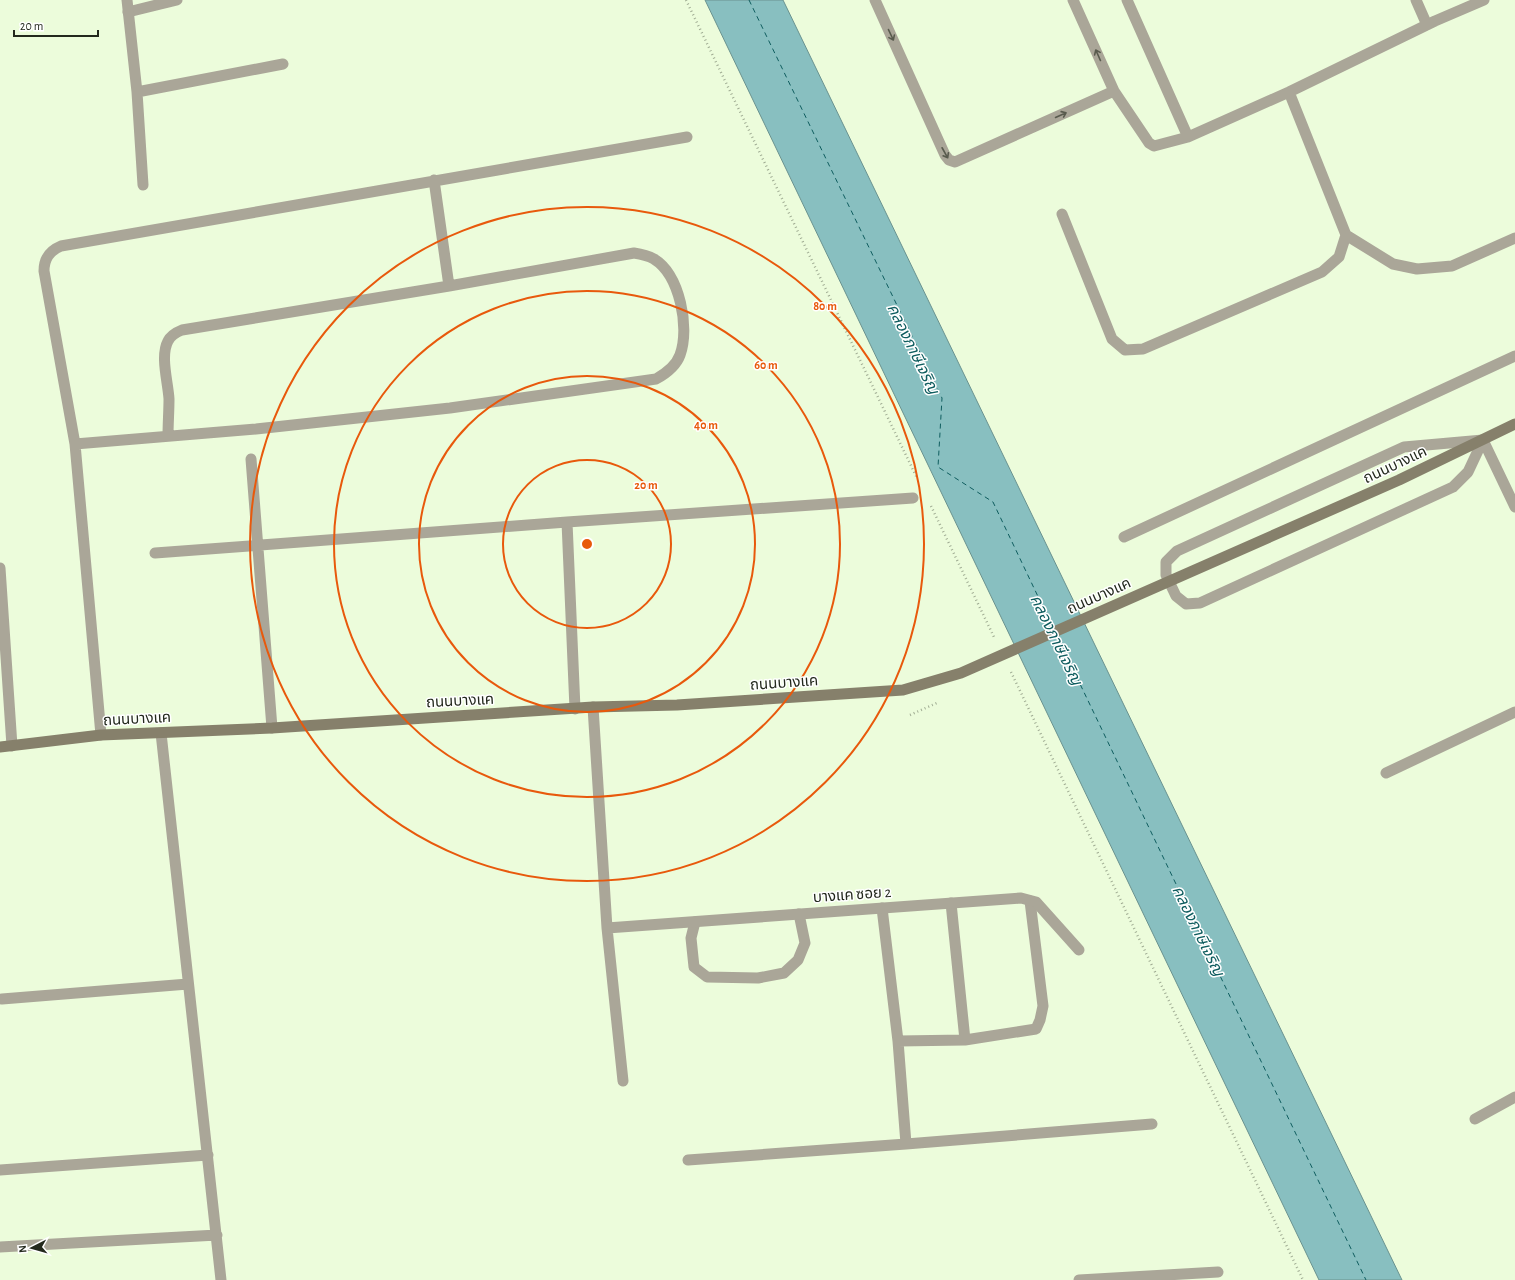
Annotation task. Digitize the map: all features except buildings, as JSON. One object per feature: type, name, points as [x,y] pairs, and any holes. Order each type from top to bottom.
[{"type":"main road","name":"ถนนบางแค","points":[[0,747],[101,735],[272,728],[593,707],[677,705],[903,690],[961,673],[1400,480],[1515,424]]},
{"type":"street","points":[[127,0],[137,92],[143,184]]},
{"type":"street","points":[[128,12],[177,0]]},
{"type":"street","points":[[875,0],[945,155],[949,160],[955,162],[1114,91]]},
{"type":"street","points":[[1073,0],[1114,91],[1150,145],[1154,146],[1188,137],[1289,92],[1426,25],[1484,0]]},
{"type":"street","points":[[1127,0],[1188,137]]},
{"type":"street","points":[[1416,0],[1426,25]]},
{"type":"street","points":[[137,92],[283,64]]},
{"type":"street","points":[[1289,92],[1346,235],[1393,264],[1417,269],[1452,266],[1515,238]]},
{"type":"street","points":[[101,735],[75,444],[44,271],[45,260],[53,251],[61,246],[687,137]]},
{"type":"street","points":[[434,180],[449,286]]},
{"type":"street","points":[[1062,214],[1112,340],[1125,350],[1143,350],[1322,272],[1338,257],[1346,235]]},
{"type":"street","points":[[75,444],[256,429],[450,408],[647,381],[656,379],[664,374],[671,368],[680,356],[683,342],[682,312],[673,282],[664,270],[655,260],[645,255],[634,253],[449,286],[182,330],[174,334],[168,340],[164,356],[169,397],[168,436]]},
{"type":"street","points":[[1124,537],[1515,356]]},
{"type":"street","points":[[1483,440],[1468,472],[1453,487],[1200,603],[1186,604],[1176,596],[1166,575],[1166,562],[1177,550],[1404,447],[1483,440]]},
{"type":"street","points":[[1483,440],[1515,507]]},
{"type":"street","points":[[251,459],[272,728]]},
{"type":"street","points":[[155,553],[912,498]]},
{"type":"street","points":[[567,522],[575,709]]},
{"type":"street","points":[[0,568],[12,746]]},
{"type":"street","points":[[593,707],[607,928],[623,1081]]},
{"type":"street","points":[[1386,774],[1515,712]]},
{"type":"street","points":[[161,733],[221,1280]]},
{"type":"street","name":"บางแค ซอย 2","points":[[607,928],[1021,898],[1030,901]]},
{"type":"street","points":[[898,1041],[965,1040],[1036,1029],[1040,1020],[1043,1006],[1030,901],[1036,902],[1078,950]]},
{"type":"street","points":[[951,903],[965,1040]]},
{"type":"street","points":[[882,908],[898,1041],[906,1144]]},
{"type":"street","points":[[695,922],[692,938],[694,967],[707,977],[758,978],[784,973],[798,960],[805,943],[799,914]]},
{"type":"street","points":[[2,1000],[188,984]]},
{"type":"street","points":[[1476,1119],[1515,1097]]},
{"type":"street","points":[[688,1160],[1152,1124]]},
{"type":"street","points":[[0,1170],[208,1154]]},
{"type":"street","points":[[0,1247],[217,1235]]},
{"type":"street","points":[[1079,1280],[1218,1272]]},
{"type":"path","points":[[910,716],[944,700]]},
{"type":"water","name":"คลองภาษีเจริญ","points":[[705,0],[783,0],[1402,1280],[1319,1280]]},
{"type":"ferry route","points":[[749,0],[942,398],[938,467],[993,502],[1053,628]]},
{"type":"ferry route","points":[[1057,636],[1366,1280]]}]
